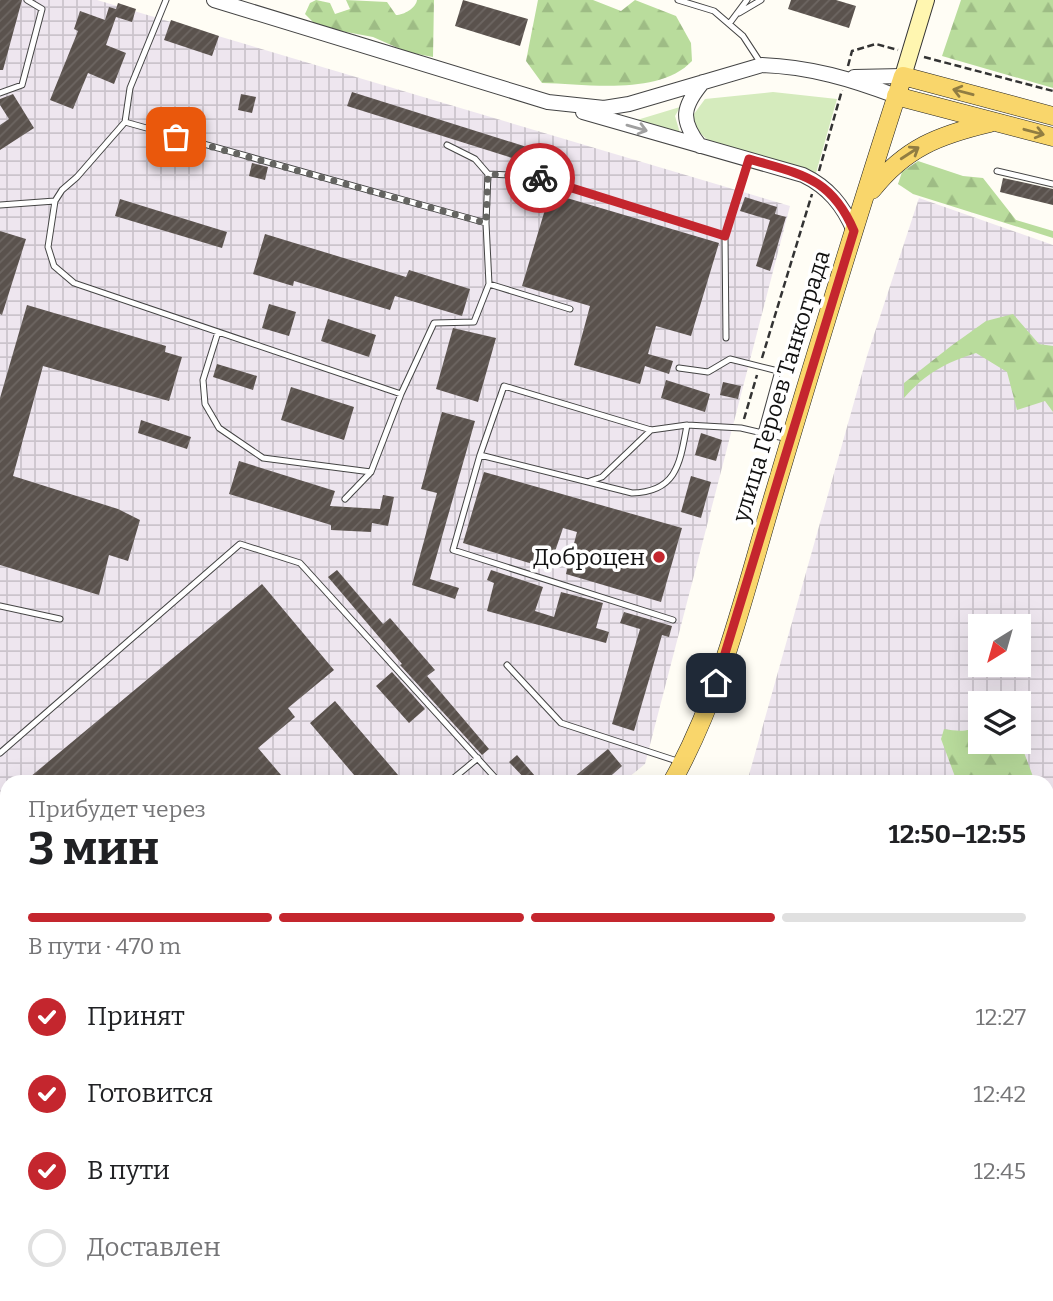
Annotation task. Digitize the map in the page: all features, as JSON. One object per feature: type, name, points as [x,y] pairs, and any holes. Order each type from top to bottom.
[{"type":"main road","name":"улица Героев Танкограда","points":[[677,775],[709,703],[729,643],[926,0]]},
{"type":"main road","points":[[903,76],[1053,116]]},
{"type":"main road","points":[[896,96],[1053,138]]},
{"type":"main road","points":[[863,201],[884,174],[917,147],[940,137],[995,122]]},
{"type":"street","points":[[214,0],[816,181],[845,210],[854,231]]},
{"type":"street","points":[[548,102],[615,107],[762,65],[845,77],[896,96]]},
{"type":"street","points":[[845,77],[903,76]]},
{"type":"street","points":[[700,146],[690,132],[685,117],[687,104],[702,82]]},
{"type":"lane","points":[[0,93],[22,85],[42,9],[27,0]]},
{"type":"lane","points":[[166,0],[130,88],[125,122],[55,201],[47,247],[54,266],[74,283],[401,394]]},
{"type":"lane","points":[[678,0],[714,11],[743,36],[762,65]]},
{"type":"lane","points":[[729,24],[747,0]]},
{"type":"lane","points":[[737,14],[761,0]]},
{"type":"lane","points":[[125,122],[486,223]]},
{"type":"lane","points":[[345,499],[371,472],[401,394],[434,323],[474,322],[489,284],[486,223],[488,174],[475,159],[447,145]]},
{"type":"lane","points":[[726,338],[725,236],[749,159]]},
{"type":"lane","points":[[997,170],[1053,184]]},
{"type":"lane","points":[[488,174],[533,176],[725,236]]},
{"type":"lane","points":[[0,205],[55,201]]},
{"type":"lane","points":[[489,284],[570,309]]},
{"type":"lane","points":[[218,332],[203,380],[205,404],[219,428],[262,458],[371,472]]},
{"type":"lane","points":[[680,368],[708,372],[730,359],[778,371],[761,433]]},
{"type":"lane","points":[[673,620],[453,550],[480,455],[504,386],[651,430],[687,425],[741,428],[790,439]]},
{"type":"lane","points":[[480,455],[632,493],[651,493],[669,480],[681,461],[687,425]]},
{"type":"lane","points":[[589,481],[602,477],[651,430]]},
{"type":"lane","points":[[0,753],[240,544],[300,563],[493,775]]},
{"type":"lane","points":[[0,606],[60,619]]},
{"type":"lane","points":[[508,666],[561,723],[683,763]]},
{"type":"lane","points":[[458,775],[478,758]]},
{"type":"path","points":[[741,428],[816,181],[852,51],[876,44],[1053,91]]},
{"type":"shaded area","points":[[0,0],[97,0],[790,206],[645,764],[632,775],[0,775]]},
{"type":"shaded area","points":[[919,198],[1053,245],[1053,775],[749,775],[867,356]]},
{"type":"green space","points":[[316,0],[330,3],[335,14],[350,9],[346,0],[387,2],[396,15],[409,10],[417,0],[434,0],[433,57],[407,52],[373,37],[325,28],[314,23],[305,14],[310,3]]},
{"type":"green space","points":[[538,0],[593,0],[621,11],[635,0],[676,16],[691,43],[692,61],[678,72],[642,84],[601,86],[542,83],[526,61]]},
{"type":"green space","points":[[961,0],[1053,0],[1053,88],[942,56]]},
{"type":"green space","points":[[773,92],[837,99],[816,173],[711,143],[692,122],[694,114],[705,99]]},
{"type":"green space","points":[[680,107],[675,116],[680,133],[637,120]]},
{"type":"green space","points":[[918,161],[963,176],[983,178],[1016,220],[1053,231],[1053,238],[913,194],[898,184],[902,172]]},
{"type":"green space","points":[[1013,314],[1039,344],[1053,346],[1053,412],[1045,401],[1017,410],[1007,372],[976,353],[937,370],[904,398],[904,383],[951,346],[986,321]]},
{"type":"green space","points":[[944,729],[967,730],[968,754],[1025,754],[1032,775],[954,775],[941,739]]},
{"type":"building","points":[[0,0],[22,0],[3,70],[0,70]]},
{"type":"building","points":[[463,0],[528,19],[520,46],[455,26]]},
{"type":"building","points":[[791,0],[836,0],[856,6],[849,28],[788,9]]},
{"type":"building","points":[[118,3],[136,9],[132,22],[116,17],[106,45],[126,53],[114,84],[88,73],[73,109],[50,100],[78,31],[74,29],[80,11],[105,20],[109,7],[116,9]]},
{"type":"building","points":[[171,20],[219,36],[212,56],[164,40]]},
{"type":"building","points":[[352,92],[530,148],[525,162],[347,106]]},
{"type":"building","points":[[13,94],[34,128],[0,150],[0,125],[9,119],[0,105],[0,99]]},
{"type":"building","points":[[241,94],[256,97],[252,113],[238,110]]},
{"type":"building","points":[[252,163],[268,167],[265,180],[249,176]]},
{"type":"building","points":[[1003,178],[1053,189],[1053,205],[1000,192]]},
{"type":"building","points":[[550,193],[719,243],[691,336],[656,326],[648,354],[673,361],[669,374],[645,366],[640,384],[574,365],[590,306],[522,286]]},
{"type":"building","points":[[745,197],[777,207],[775,214],[786,217],[770,271],[756,266],[770,220],[740,211]]},
{"type":"building","points":[[120,199],[227,232],[222,248],[115,216]]},
{"type":"building","points":[[0,231],[26,239],[2,315],[0,314]]},
{"type":"building","points":[[265,234],[406,277],[409,270],[470,289],[462,316],[395,296],[390,310],[294,281],[293,286],[253,274]]},
{"type":"building","points":[[269,304],[296,312],[289,336],[262,328]]},
{"type":"building","points":[[27,305],[166,346],[165,352],[182,357],[169,401],[43,366],[13,476],[118,509],[140,520],[128,561],[109,555],[99,595],[0,565],[0,398]]},
{"type":"building","points":[[328,319],[376,335],[369,357],[321,341]]},
{"type":"building","points":[[453,328],[496,338],[478,402],[436,389]]},
{"type":"building","points":[[217,364],[257,376],[253,390],[213,377]]},
{"type":"building","points":[[666,380],[710,394],[705,412],[661,398]]},
{"type":"building","points":[[723,382],[741,386],[738,399],[720,395]]},
{"type":"building","points":[[291,387],[354,407],[344,440],[281,420]]},
{"type":"building","points":[[442,412],[475,421],[430,579],[459,588],[455,599],[412,585],[437,493],[421,489]]},
{"type":"building","points":[[141,420],[191,437],[187,449],[138,433]]},
{"type":"building","points":[[701,433],[722,440],[716,461],[695,455]]},
{"type":"building","points":[[239,461],[335,491],[330,506],[380,509],[383,495],[394,497],[388,526],[372,523],[371,532],[331,530],[331,525],[229,494]]},
{"type":"building","points":[[484,472],[682,528],[661,602],[566,574],[577,532],[563,528],[549,569],[463,543]]},
{"type":"building","points":[[691,476],[711,482],[701,518],[681,512]]},
{"type":"building","points":[[337,570],[383,624],[390,618],[435,670],[427,676],[489,749],[482,755],[400,665],[402,664],[328,577]]},
{"type":"building","points":[[491,570],[543,587],[535,611],[554,617],[561,592],[603,603],[596,628],[609,632],[606,643],[487,611],[494,583],[487,580]]},
{"type":"building","points":[[262,584],[334,670],[288,708],[295,717],[258,748],[281,775],[32,775]]},
{"type":"building","points":[[624,612],[672,626],[669,637],[662,635],[634,731],[612,724],[640,629],[620,623]]},
{"type":"building","points":[[392,672],[425,709],[409,723],[376,686]]},
{"type":"building","points":[[335,701],[398,775],[354,775],[310,723]]},
{"type":"building","points":[[608,749],[622,766],[612,775],[576,775]]},
{"type":"building","points":[[517,755],[534,775],[521,775],[509,762]]},
{"type":"way so far","points":[[176,137],[486,223],[488,174],[540,178]]},
{"type":"place","name":"Доброцен","points":[[659,557]]},
{"type":"route","points":[[540,178],[725,236],[749,159],[816,181],[845,210],[854,231],[716,683]]}]
